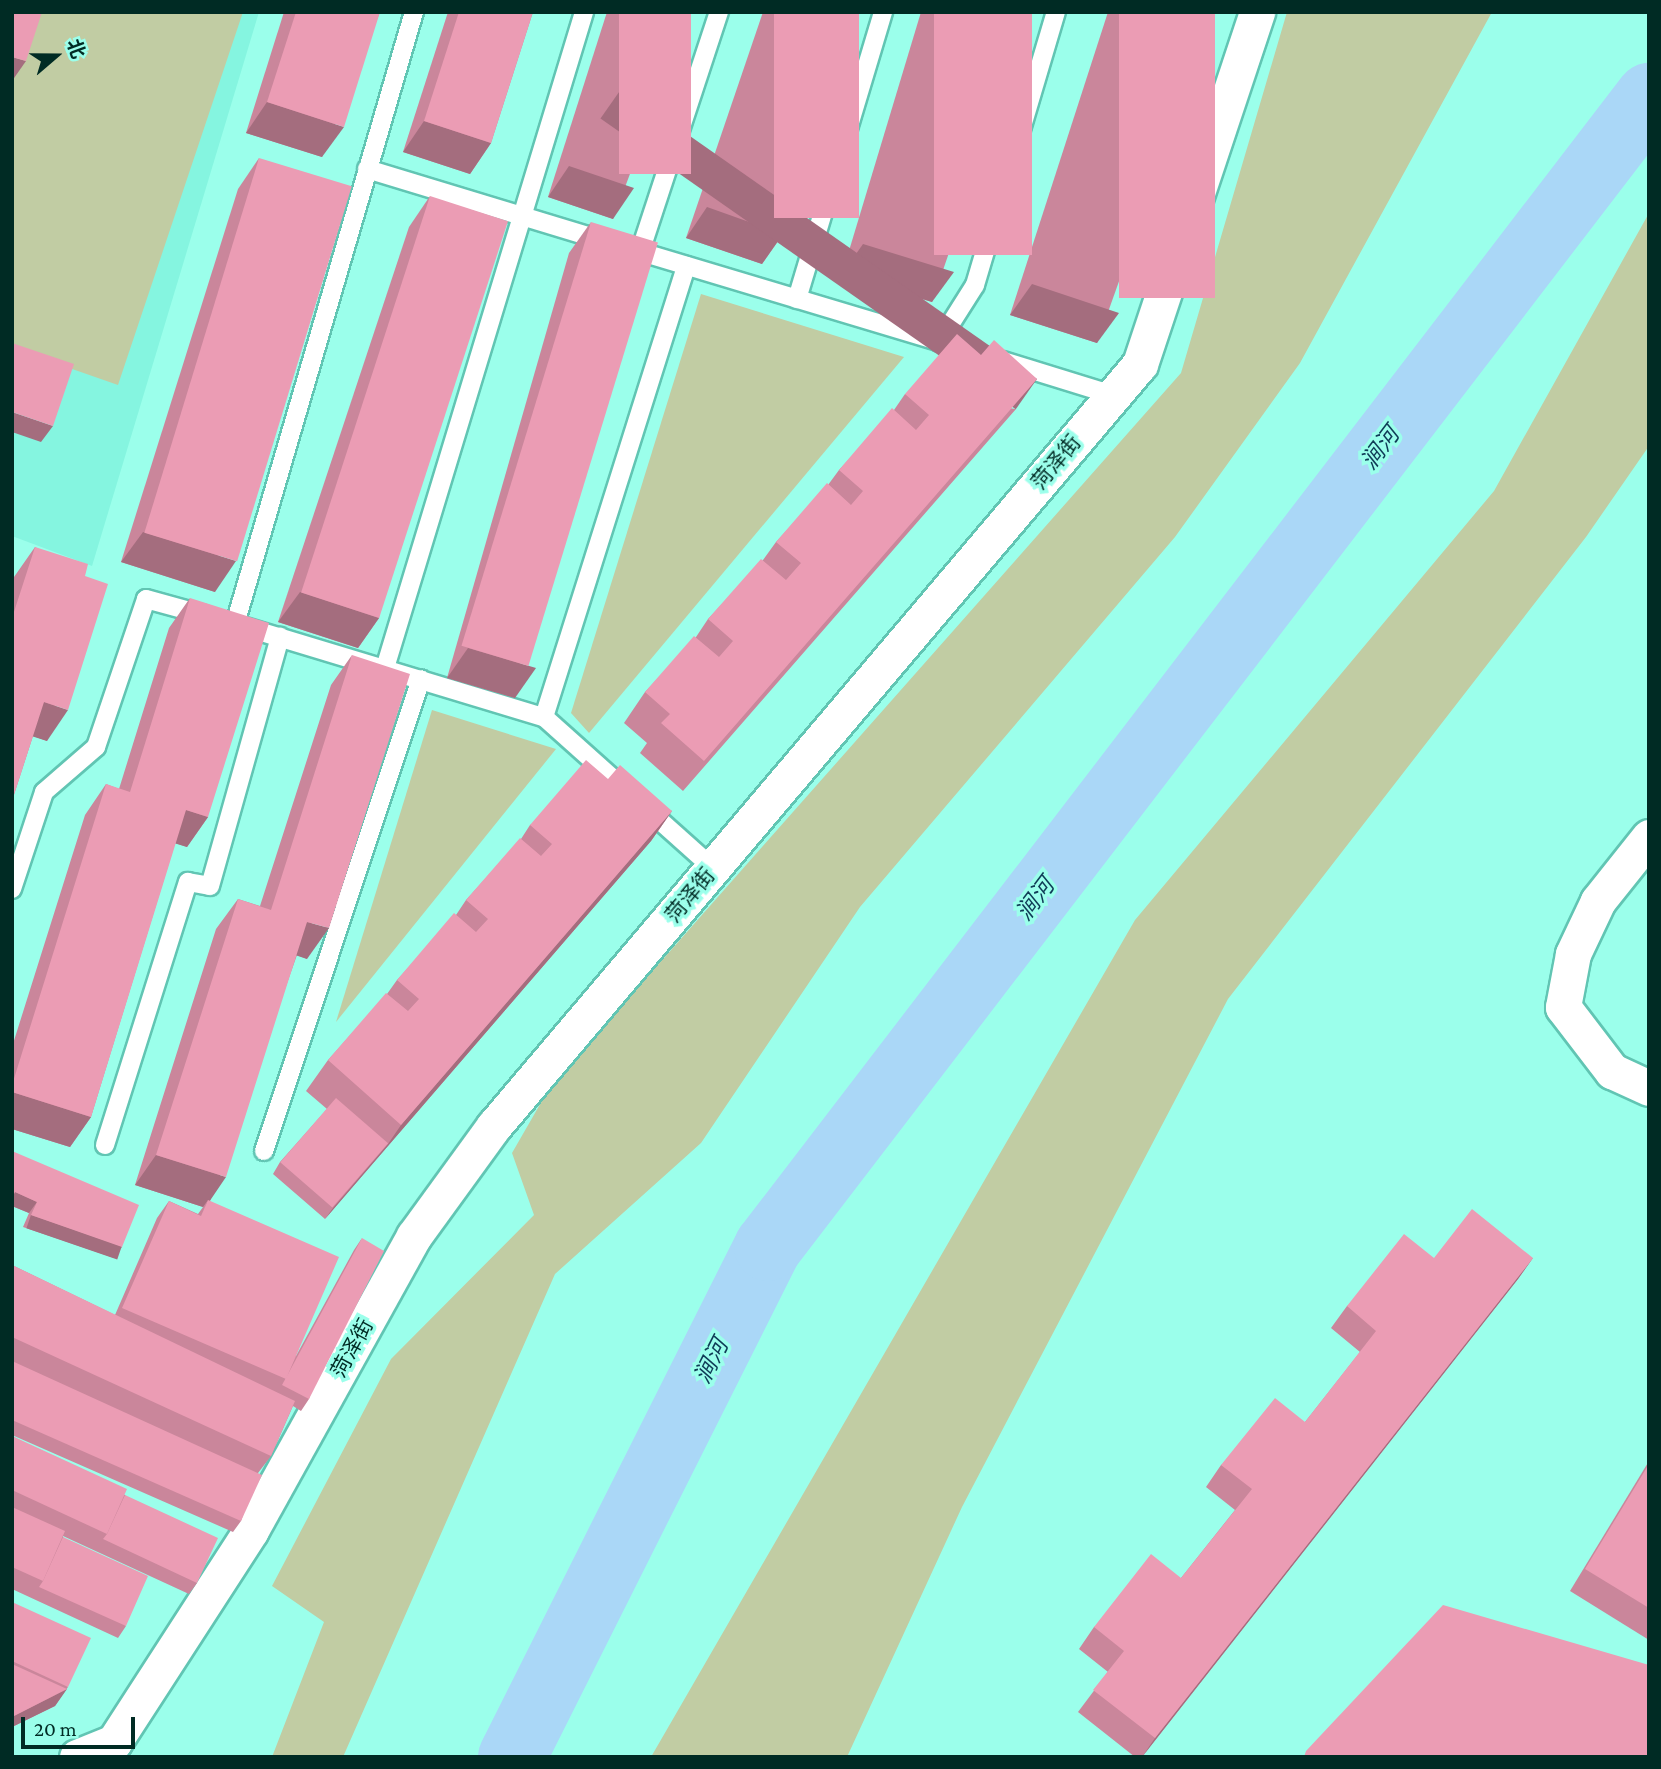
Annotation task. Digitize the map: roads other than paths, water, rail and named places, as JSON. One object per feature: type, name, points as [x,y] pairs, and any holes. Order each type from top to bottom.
[{"type":"street","name":"菏泽街","points":[[77,1757],[114,1742],[251,1530],[422,1225],[494,1126],[1140,364],[1257,12]]},
{"type":"street","points":[[1649,837],[1598,901],[1573,954],[1563,1007],[1612,1071],[1649,1088]]},
{"type":"lane","points":[[235,624],[414,12]]},
{"type":"lane","points":[[385,668],[519,216],[583,12]]},
{"type":"lane","points":[[639,252],[719,12]]},
{"type":"lane","points":[[797,299],[883,12]]},
{"type":"lane","points":[[939,342],[975,285],[1056,12]]},
{"type":"lane","points":[[367,169],[1113,395]]},
{"type":"lane","points":[[544,717],[686,266]]},
{"type":"lane","points":[[12,889],[44,792],[96,747],[146,599],[544,717],[713,868]]},
{"type":"lane","points":[[105,1145],[188,882],[210,886],[280,637]]},
{"type":"lane","points":[[264,1151],[421,679]]},
{"type":"waterway","name":"涧河","points":[[512,1757],[768,1247],[1649,97]]}]
